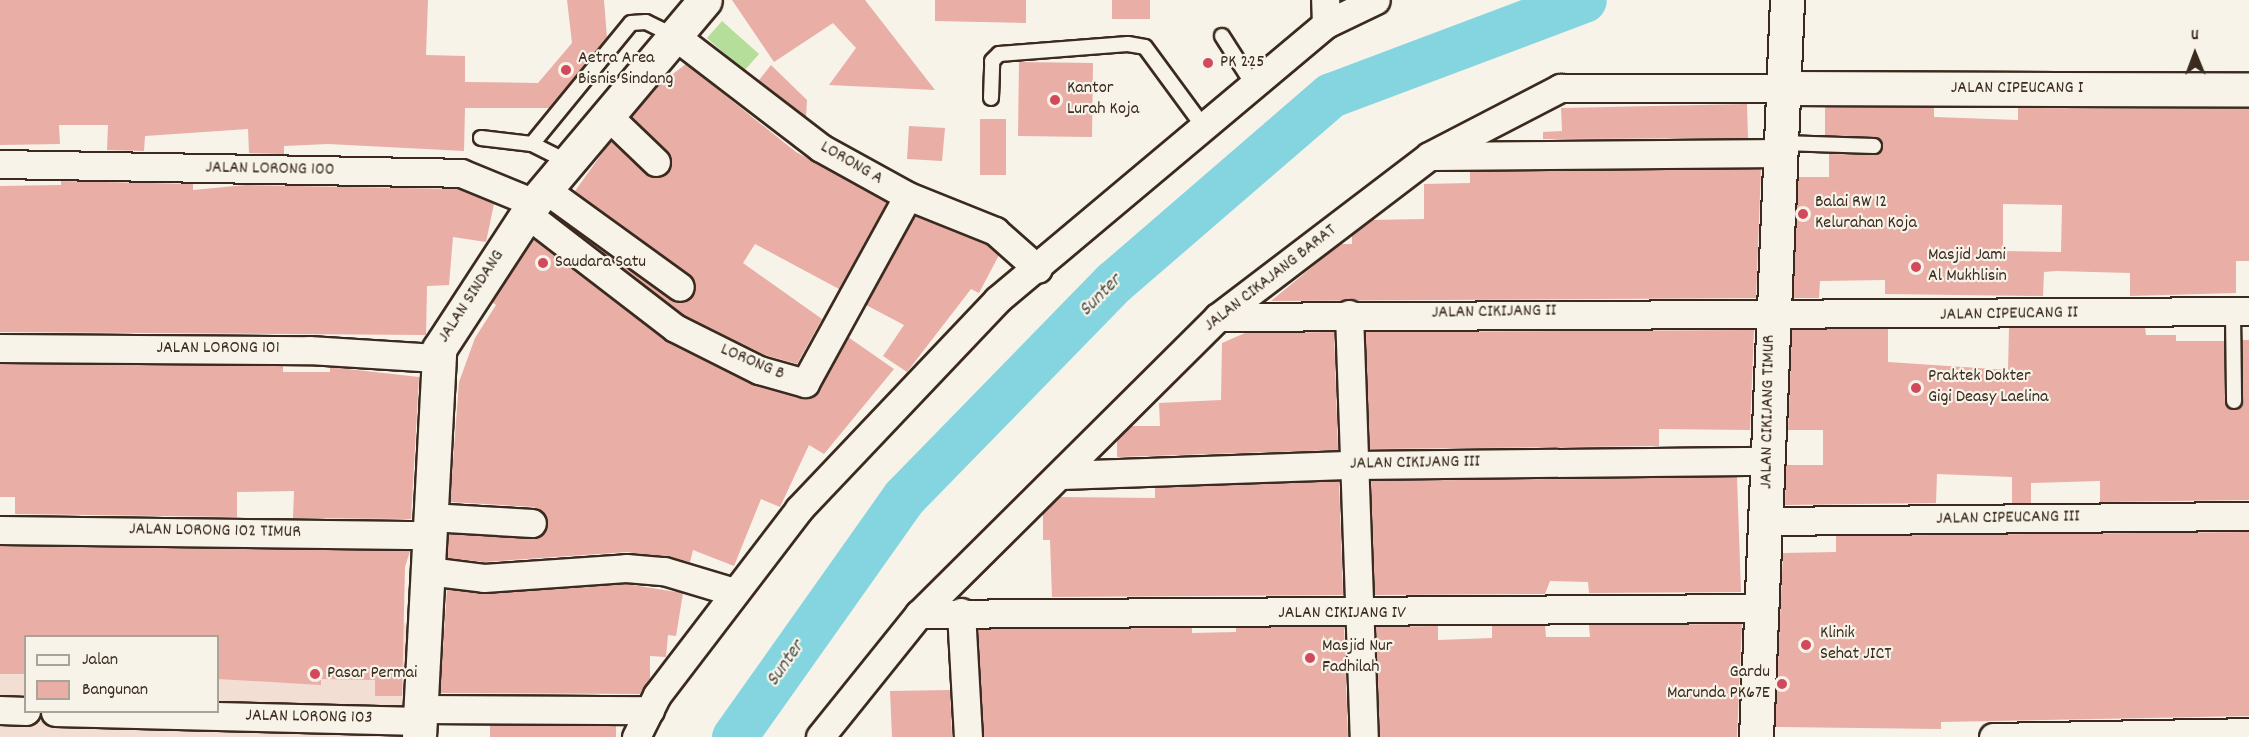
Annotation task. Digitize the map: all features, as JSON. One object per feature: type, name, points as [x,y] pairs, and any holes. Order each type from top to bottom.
[{"type":"street","name":"JALAN SINDANG","points":[[420,722],[436,358],[536,202],[609,117],[703,0]]},
{"type":"street","points":[[636,737],[650,710],[734,592],[799,509],[998,300],[1038,269],[1203,126],[1325,12],[1376,0]]},
{"type":"street","name":"JALAN CIKIJANG TIMUR","points":[[1756,737],[1764,608],[1769,461],[1770,311],[1782,148],[1787,0]]},
{"type":"street","name":"LORONG A","points":[[675,36],[821,148],[908,196],[995,231],[1038,269]]},
{"type":"street","name":"JALAN CIPEUCANG I","points":[[1785,74],[2249,90]]},
{"type":"street","name":"JALAN CIKAJANG BARAT","points":[[820,737],[919,614],[1218,317],[1429,156],[1560,88],[1785,74]]},
{"type":"street","points":[[609,117],[656,162]]},
{"type":"street","points":[[1429,156],[1782,148]]},
{"type":"street","name":"JALAN LORONG 100","points":[[0,164],[461,173],[536,202]]},
{"type":"street","name":"LORONG B","points":[[536,202],[675,327],[759,370],[805,383],[908,196]]},
{"type":"street","points":[[536,202],[680,287]]},
{"type":"street","name":"JALAN CIPEUCANG II","points":[[1770,311],[1821,317],[2241,312]]},
{"type":"street","name":"JALAN CIKIJANG II","points":[[1218,317],[1770,311]]},
{"type":"street","points":[[1349,314],[1364,737]]},
{"type":"street","name":"JALAN LORONG 101","points":[[0,348],[309,350],[436,358]]},
{"type":"street","name":"JALAN CIKIJANG III","points":[[1060,476],[1354,465],[1769,461]]},
{"type":"street","name":"JALAN CIPEUCANG III","points":[[1767,521],[2249,516]]},
{"type":"street","name":"JALAN LORONG 102 TIMUR","points":[[0,530],[531,523]]},
{"type":"street","points":[[428,571],[484,578],[626,568],[664,571],[734,592]]},
{"type":"street","name":"JALAN CIKIJANG IV","points":[[919,614],[961,612],[1358,614],[1764,608]]},
{"type":"street","points":[[961,612],[968,737]]},
{"type":"street","points":[[0,710],[24,711]]},
{"type":"street","name":"JALAN LORONG 103","points":[[121,713],[420,722],[650,710]]},
{"type":"street","points":[[1993,737],[2249,732]]},
{"type":"lane","points":[[532,144],[631,24],[646,22],[675,36]]},
{"type":"lane","points":[[1222,36],[1252,82]]},
{"type":"lane","points":[[991,98],[992,62],[999,54],[1128,44],[1144,47],[1203,126]]},
{"type":"lane","points":[[481,138],[532,144],[570,163]]},
{"type":"lane","points":[[1782,148],[1874,146]]},
{"type":"lane","points":[[2234,401],[2241,312]]},
{"type":"shaded area","name":"Pasar Permai","points":[[0,614],[414,623],[410,737],[0,737]]},
{"type":"green space","points":[[722,21],[759,54],[744,71],[707,38]]},
{"type":"building","points":[[0,0],[428,0],[426,55],[465,56],[465,82],[538,83],[572,43],[567,0],[604,0],[607,38],[549,108],[465,108],[464,151],[328,144],[284,146],[284,154],[249,153],[248,129],[145,136],[144,151],[107,150],[108,125],[59,125],[60,144],[0,145]]},
{"type":"building","points":[[732,0],[865,0],[935,90],[829,85],[856,48],[833,23],[774,62]]},
{"type":"building","points":[[935,0],[1026,0],[1026,23],[935,21]]},
{"type":"building","points":[[1112,0],[1150,0],[1150,19],[1112,19]]},
{"type":"building","name":"Kantor Lurah Koja","points":[[1019,62],[1093,63],[1092,137],[1018,136]]},
{"type":"building","points":[[686,64],[796,152],[887,202],[839,289],[755,244],[743,263],[822,319],[797,364],[765,355],[683,315],[561,220],[671,300],[692,297],[696,288],[689,274],[575,191],[611,141],[646,174],[660,177],[668,172],[667,151],[631,117],[657,86]]},
{"type":"building","points":[[771,65],[807,100],[806,117],[759,80]]},
{"type":"building","points":[[1747,104],[1748,138],[1543,139],[1543,132],[1562,131],[1561,108]]},
{"type":"building","points":[[1825,107],[1934,107],[1934,117],[2018,120],[2018,108],[2249,109],[2249,261],[2236,261],[2236,293],[2130,296],[2130,273],[2056,271],[2044,272],[2043,296],[1885,294],[1885,280],[1820,281],[1819,298],[1793,298],[1798,177],[1829,177],[1829,154],[1874,155],[1883,147],[1875,137],[1825,135]],"holes":[[[2003,204],[2062,205],[2061,252],[2003,251]]]},
{"type":"building","points":[[980,119],[1006,119],[1006,175],[980,175]]},
{"type":"building","points":[[909,126],[945,128],[942,161],[907,159]]},
{"type":"building","points":[[1761,169],[1756,298],[1271,301],[1340,244],[1352,244],[1352,235],[1371,220],[1424,219],[1424,184],[1470,183],[1470,171]]},
{"type":"building","points":[[61,181],[193,184],[193,190],[246,185],[458,189],[494,204],[486,242],[453,237],[449,285],[427,286],[426,335],[0,332],[0,186],[61,185]]},
{"type":"building","points":[[915,216],[987,245],[999,255],[979,293],[971,289],[907,372],[883,356],[904,325],[866,305]]},
{"type":"building","points":[[533,239],[666,341],[755,385],[801,398],[814,396],[848,337],[894,369],[824,454],[809,445],[780,507],[761,499],[734,566],[693,550],[690,562],[627,552],[484,562],[447,558],[448,534],[532,539],[548,525],[546,515],[534,507],[450,502],[459,382],[475,338],[496,305],[492,302]]},
{"type":"building","points":[[2145,327],[2146,335],[2176,335],[2176,341],[2224,341],[2225,401],[2234,410],[2243,401],[2242,340],[2249,340],[2249,500],[2100,502],[2100,481],[2031,483],[2031,503],[2012,503],[2012,477],[1937,474],[1936,503],[1785,505],[1786,465],[1823,465],[1823,430],[1788,430],[1792,329],[1888,329],[1888,362],[2008,370],[2009,328]]},
{"type":"building","points":[[1754,330],[1750,430],[1659,429],[1659,446],[1370,449],[1365,332]]},
{"type":"building","points":[[1334,332],[1338,450],[1117,457],[1117,439],[1130,426],[1160,426],[1159,403],[1221,400],[1222,343],[1245,333]]},
{"type":"building","points":[[0,364],[283,366],[283,372],[330,372],[330,367],[419,377],[411,519],[293,518],[294,491],[237,492],[237,517],[15,514],[15,497],[0,497]]},
{"type":"building","points":[[1737,477],[1741,592],[1589,593],[1588,582],[1550,581],[1545,594],[1375,595],[1371,481]]},
{"type":"building","points":[[1339,481],[1343,595],[1052,597],[1050,540],[1043,540],[1043,513],[1059,497],[1155,498],[1155,488]]},
{"type":"building","points":[[2249,532],[2249,716],[1941,722],[1941,729],[1775,727],[1783,553],[1836,552],[1836,536]]},
{"type":"building","points":[[0,546],[410,551],[405,567],[402,696],[375,696],[375,680],[321,679],[321,685],[219,679],[219,635],[24,635],[24,674],[0,674]]},
{"type":"building","points":[[626,584],[683,593],[676,636],[668,635],[666,657],[650,656],[650,678],[640,694],[440,693],[447,589],[485,594]]},
{"type":"building","points":[[1742,624],[1737,737],[1380,737],[1376,627],[1438,626],[1438,640],[1492,638],[1492,626],[1545,625],[1546,637],[1590,637],[1589,625]]},
{"type":"building","points":[[1236,627],[1344,627],[1348,737],[984,737],[978,629],[1192,628],[1192,633],[1236,632]]},
{"type":"building","points":[[950,690],[952,737],[892,737],[890,691]]},
{"type":"building","points":[[490,725],[616,726],[616,737],[490,737]]},
{"type":"waterway","name":"Sunter","points":[[734,737],[904,497],[1114,282],[1331,95],[1584,0]]},
{"type":"place","name":"PK 225","points":[[1208,63]]},
{"type":"place","name":"Aetra Area Bisnis Sindang","points":[[566,70]]},
{"type":"place","name":"Kantor Lurah Koja","points":[[1055,100]]},
{"type":"place","name":"Balai RW 12 Kelurahan Koja","points":[[1803,214]]},
{"type":"place","name":"Saudara Satu","points":[[543,263]]},
{"type":"place","name":"Masjid Jami Al Mukhlisin","points":[[1916,267]]},
{"type":"place","name":"Praktek Dokter Gigi Deasy Laelina","points":[[1916,388]]},
{"type":"place","name":"Klinik Sehat JICT","points":[[1806,645]]},
{"type":"place","name":"Masjid Nur Fadhilah","points":[[1310,658]]},
{"type":"place","name":"Pasar Permai","points":[[315,674]]},
{"type":"place","name":"Gardu Marunda PK67E","points":[[1782,684]]}]
